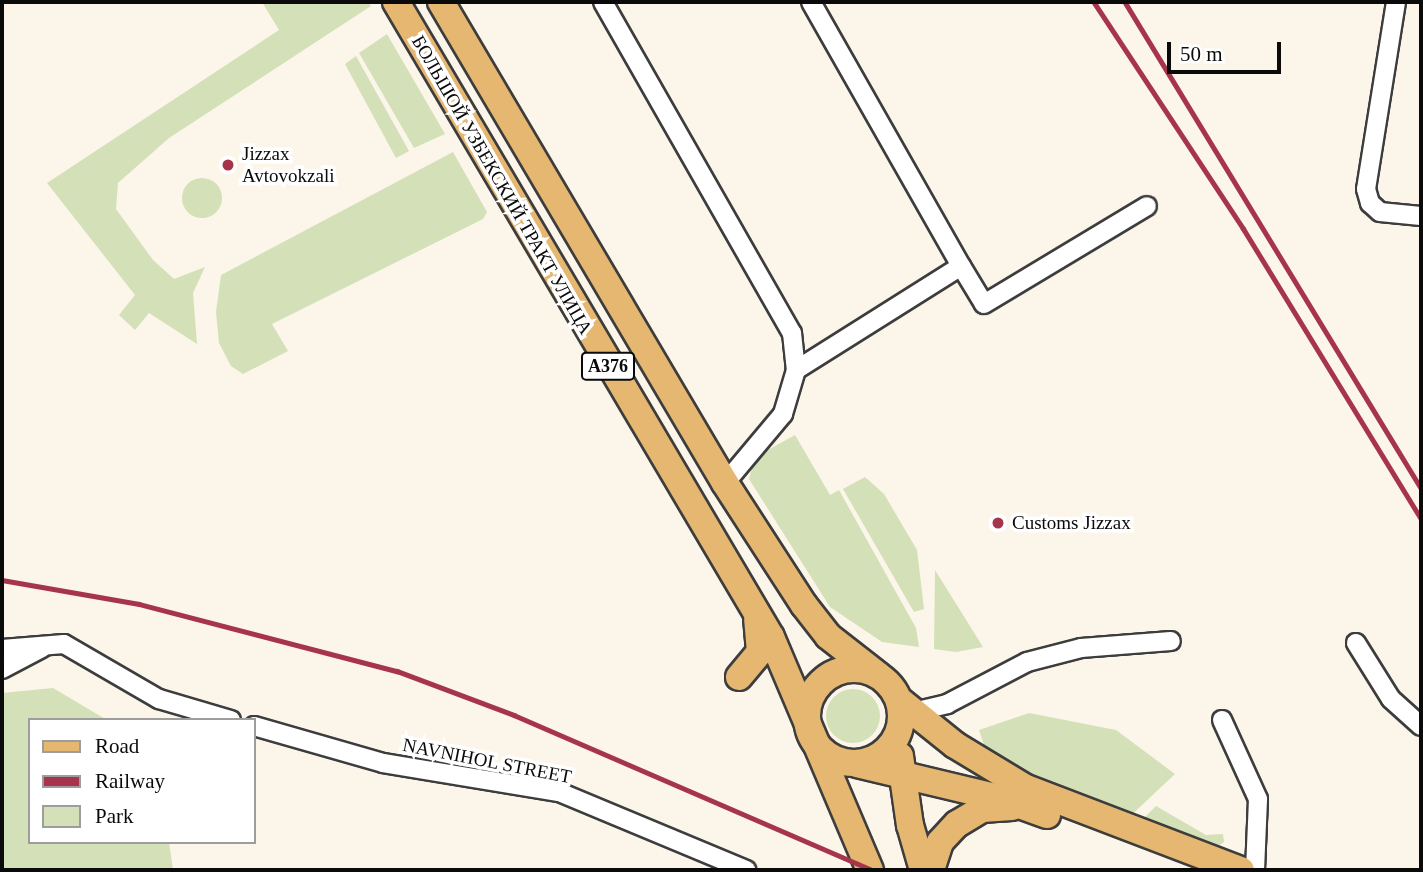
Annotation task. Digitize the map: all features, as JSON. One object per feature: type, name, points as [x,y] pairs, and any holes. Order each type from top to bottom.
[{"type":"main road","name":"БОЛЬШОЙ УЗБЕКСКИЙ ТРАКТ УЛИЦА","points":[[396,2],[757,611],[782,657],[811,736],[870,870]]},
{"type":"main road","name":"БОЛЬШОЙ УЗБЕКСКИЙ ТРАКТ УЛИЦА","points":[[441,2],[725,483],[817,623],[878,675]]},
{"type":"main road","points":[[739,677],[760,652],[757,611]]},
{"type":"main road","points":[[1193,870],[1029,808],[825,754],[811,736],[807,708],[821,682],[848,669],[878,675],[905,711],[954,745],[1026,788],[1241,870]]},
{"type":"main road","points":[[857,764],[882,755],[905,711]]},
{"type":"main road","points":[[905,711],[900,772],[923,870]]},
{"type":"main road","points":[[930,870],[946,833],[968,817],[1002,806],[1029,808]]},
{"type":"street","points":[[603,2],[792,333],[796,370],[783,414],[725,483]]},
{"type":"street","points":[[811,2],[984,304],[1147,205]]},
{"type":"street","points":[[1396,2],[1366,189],[1370,203],[1380,212],[1421,216]]},
{"type":"street","points":[[796,370],[961,265]]},
{"type":"street","points":[[905,711],[947,704],[1040,658],[1081,648],[1171,641]]},
{"type":"street","points":[[1356,643],[1391,699],[1421,726]]},
{"type":"street","points":[[2,649],[64,644],[159,699],[224,718]]},
{"type":"street","points":[[2,669],[49,645]]},
{"type":"street","points":[[1222,720],[1258,799],[1255,870]]},
{"type":"street","name":"NAVNIHOL STREET","points":[[256,727],[383,763],[559,792],[746,870]]},
{"type":"green space","points":[[262,2],[368,2],[371,6],[169,138],[118,183],[116,209],[153,260],[174,279],[205,267],[193,293],[197,344],[149,313],[135,330],[119,315],[135,295],[47,183],[279,30]]},
{"type":"green space","points":[[387,34],[445,134],[414,148],[359,53]]},
{"type":"green space","points":[[356,56],[409,151],[396,158],[345,64]]},
{"type":"green space","points":[[453,152],[487,212],[483,219],[272,324],[288,351],[243,374],[231,366],[219,343],[216,312],[221,275]]},
{"type":"green space","points":[[202,178],[216,184],[222,198],[216,212],[202,218],[188,212],[182,198],[188,184]]},
{"type":"green space","points":[[795,435],[830,495],[839,490],[916,628],[919,647],[882,642],[830,607],[749,479],[755,457]]},
{"type":"green space","points":[[865,477],[884,494],[917,550],[924,609],[914,612],[843,489]]},
{"type":"green space","points":[[935,570],[983,647],[956,652],[934,649]]},
{"type":"green space","points":[[53,688],[104,718],[28,718],[28,844],[169,844],[173,870],[2,870],[2,693]]},
{"type":"green space","points":[[853,689],[872,697],[880,716],[872,735],[853,743],[834,735],[826,716],[834,697]]},
{"type":"green space","points":[[1029,713],[1116,730],[1175,774],[1126,820],[1050,786],[984,745],[979,730]]},
{"type":"green space","points":[[1156,806],[1206,835],[1223,834],[1224,842],[1212,850],[1136,826]]},
{"type":"railway","points":[[1094,2],[1243,228],[1421,519]]},
{"type":"railway","points":[[1125,2],[1421,488]]},
{"type":"railway","points":[[2,580],[139,604],[397,671],[514,715],[873,870]]},
{"type":"place","name":"Jizzax Avtovokzali","points":[[228,165]]},
{"type":"place","name":"Customs Jizzax","points":[[998,523]]}]
